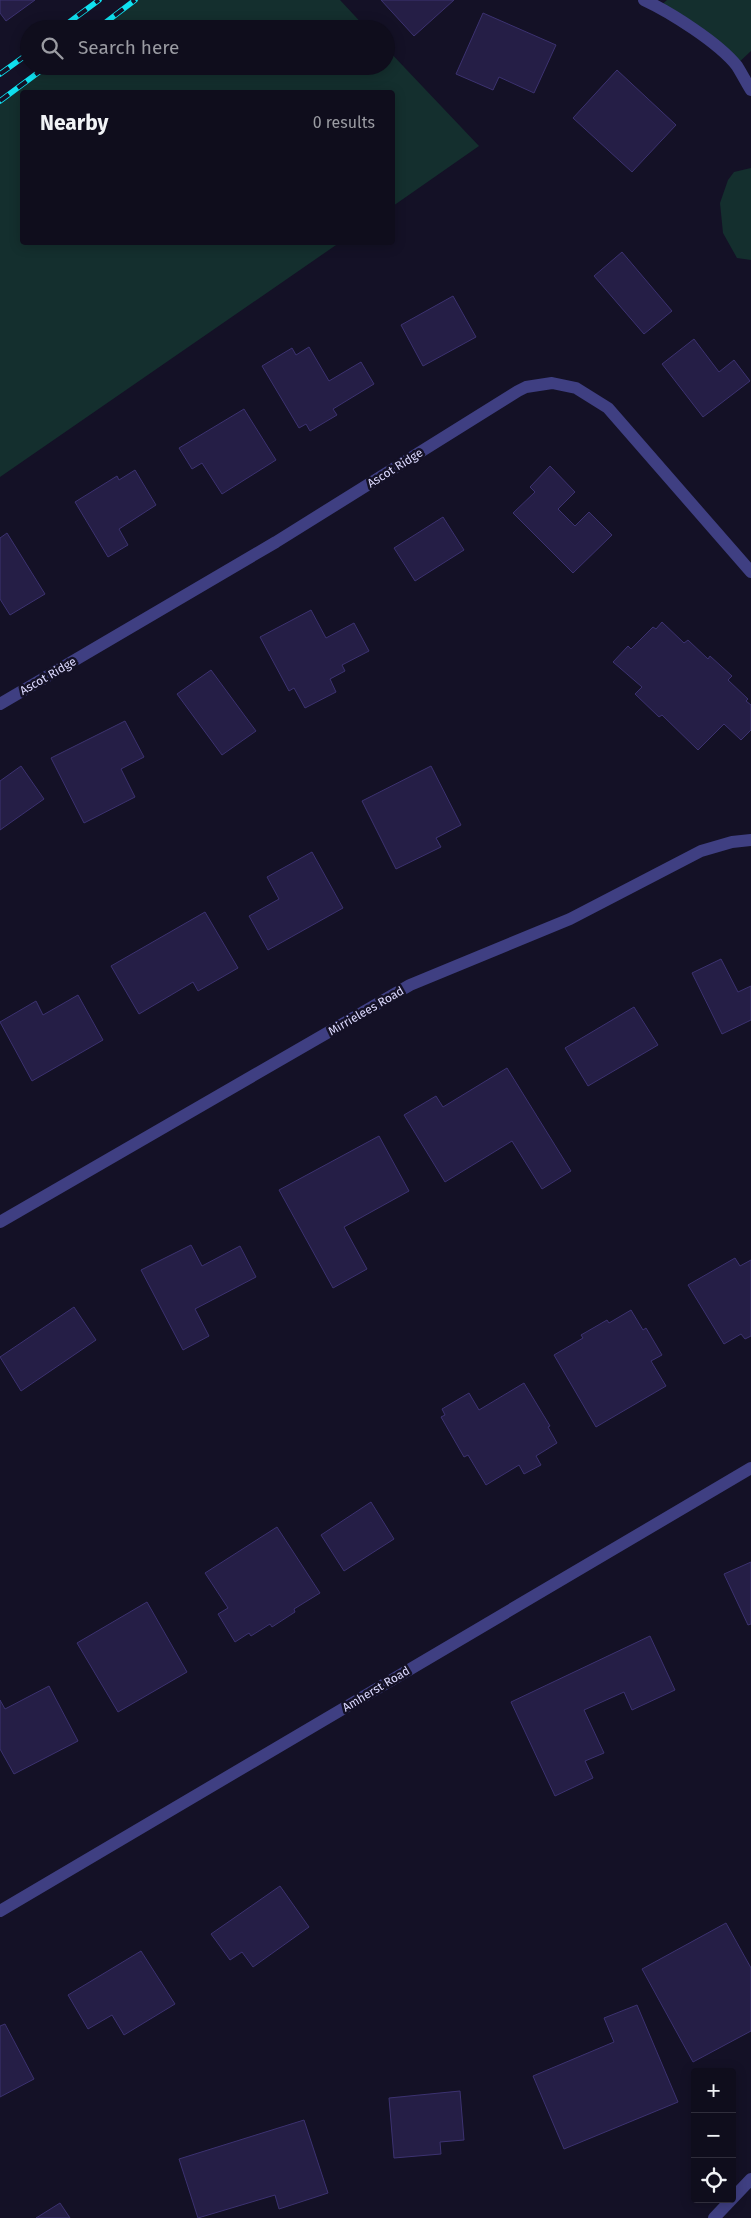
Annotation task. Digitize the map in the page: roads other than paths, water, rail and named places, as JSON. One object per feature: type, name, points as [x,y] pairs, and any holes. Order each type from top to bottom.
[{"type":"street","points":[[644,0],[659,7],[712,43],[736,65],[751,90]]},
{"type":"street","name":"Ascot Ridge","points":[[0,704],[276,542],[518,391],[535,385],[552,383],[576,388],[608,408],[751,572]]},
{"type":"street","name":"Mirrielees Road","points":[[0,1222],[410,986],[570,919],[701,851],[732,842],[751,840]]},
{"type":"street","name":"Amherst Road","points":[[0,1911],[751,1468]]},
{"type":"street","points":[[714,2218],[751,2179]]},
{"type":"railway","points":[[72,20],[99,0]]},
{"type":"railway","points":[[109,20],[135,0]]},
{"type":"railway","points":[[0,74],[20,60]]},
{"type":"railway","points":[[0,101],[35,75]]}]
